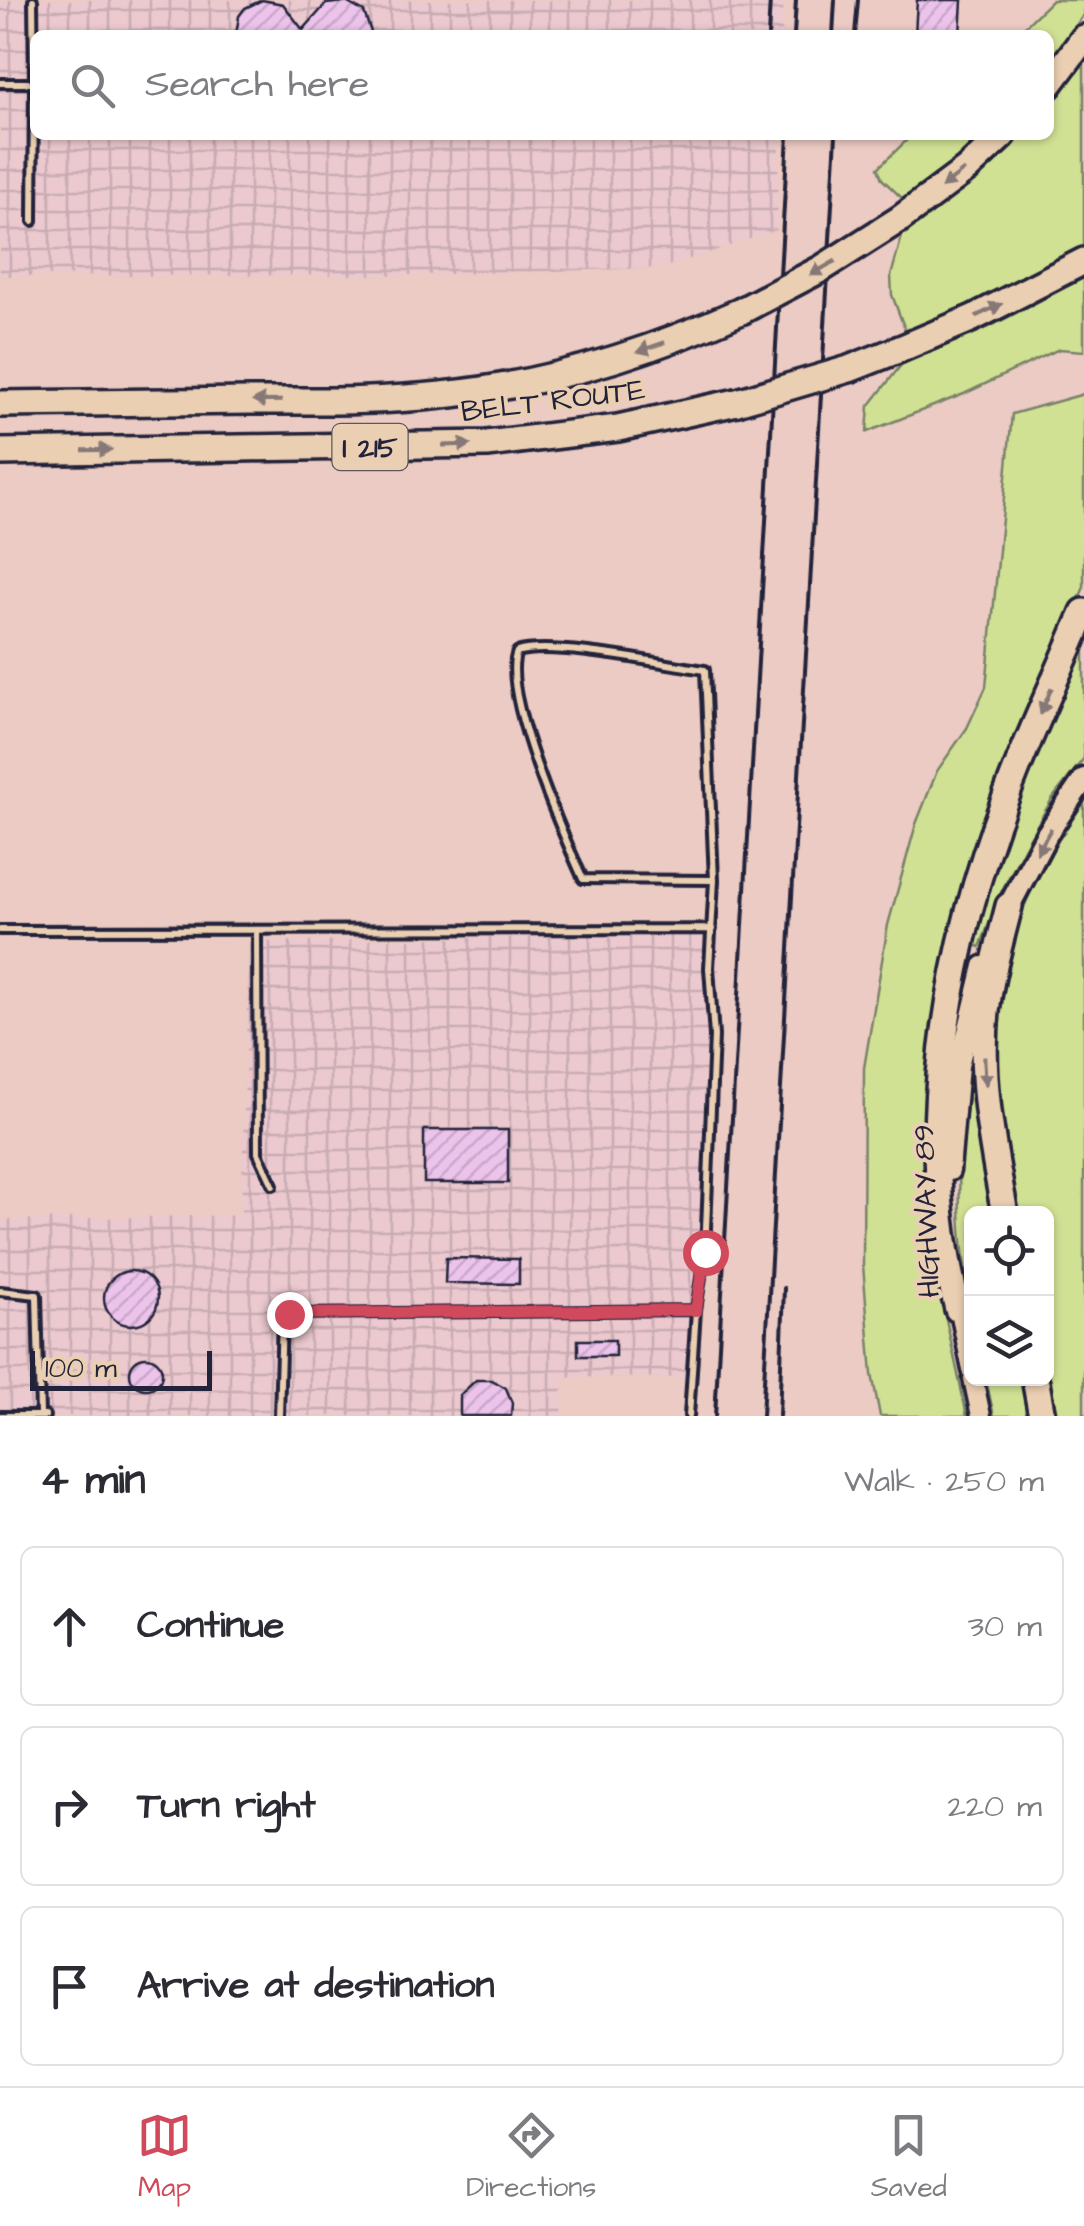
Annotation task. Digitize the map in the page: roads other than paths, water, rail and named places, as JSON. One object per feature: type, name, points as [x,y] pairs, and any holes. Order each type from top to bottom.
[{"type":"highway","points":[[1054,78],[1084,38]]},
{"type":"highway","name":"BELT ROUTE","points":[[0,404],[365,400],[444,395],[532,380],[595,364],[660,344],[741,310],[821,269],[900,220],[998,140]]},
{"type":"highway","name":"BELT ROUTE","points":[[0,452],[487,444],[608,430],[737,402],[900,349],[973,318],[1084,261]]},
{"type":"highway","points":[[958,1309],[944,1240],[938,1152],[940,1098],[953,991],[969,914],[997,822],[1084,612]]},
{"type":"highway","points":[[1004,1206],[984,1060],[991,976],[1010,906]]},
{"type":"highway","points":[[1036,1386],[1042,1416]]},
{"type":"main road","name":"HIGHWAY 89","points":[[964,1335],[958,1309],[950,1192],[954,1096],[973,1000],[995,933],[1047,834],[1084,779]]},
{"type":"main road","points":[[975,1386],[981,1416]]},
{"type":"lane","points":[[33,0],[33,30]]},
{"type":"lane","points":[[0,83],[30,83]]},
{"type":"lane","points":[[33,222],[34,140]]},
{"type":"lane","points":[[689,1416],[696,1310],[705,1252],[714,1056],[709,968],[714,880],[705,670],[528,648],[516,652],[512,663],[516,697],[560,828],[584,879],[714,880]]},
{"type":"lane","points":[[0,930],[712,929]]},
{"type":"lane","points":[[257,930],[258,1153],[273,1185]]},
{"type":"lane","points":[[0,1291],[37,1295],[42,1416],[0,1416]]},
{"type":"lane","points":[[279,1416],[282,1318],[289,1314],[696,1310]]},
{"type":"railway","points":[[768,30],[770,0]]},
{"type":"railway","points":[[794,30],[796,0]]},
{"type":"railway","points":[[833,30],[835,0]]},
{"type":"railway","points":[[855,30],[858,0]]},
{"type":"railway","points":[[715,1416],[788,140]]},
{"type":"railway","points":[[762,1416],[836,140]]},
{"type":"railway","points":[[779,1416],[784,1288]]}]
